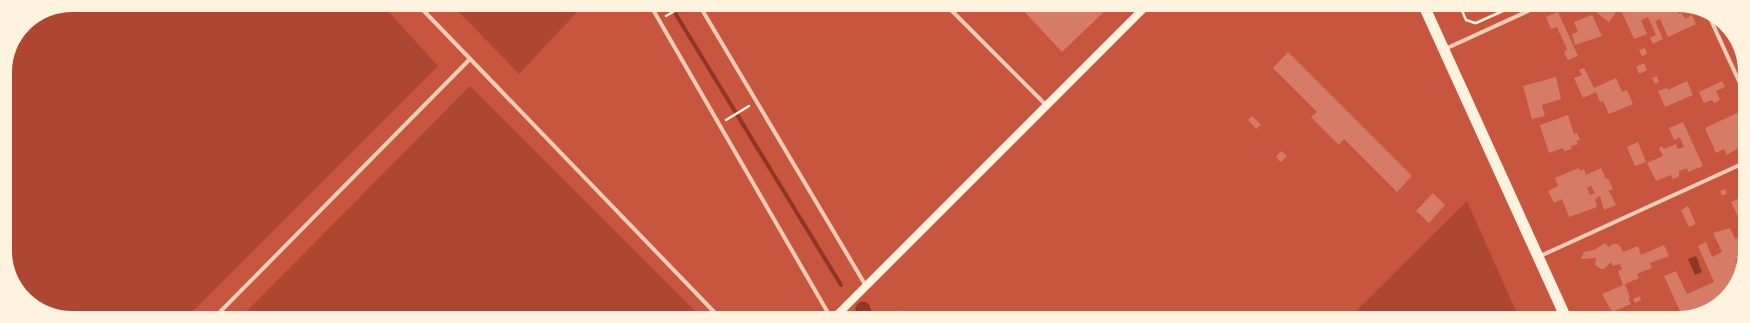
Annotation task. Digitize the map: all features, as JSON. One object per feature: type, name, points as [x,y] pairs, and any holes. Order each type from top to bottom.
[{"type":"highway","points":[[1427,12],[1563,311]]},
{"type":"main road","points":[[840,311],[1140,12]]},
{"type":"street","points":[[425,12],[713,311]]},
{"type":"street","points":[[654,12],[828,311]]},
{"type":"street","points":[[703,12],[864,288]]},
{"type":"street","points":[[953,12],[1047,106]]},
{"type":"street","points":[[1444,49],[1526,12]]},
{"type":"street","points":[[1712,23],[1738,79]]},
{"type":"street","points":[[221,311],[470,59]]},
{"type":"street","points":[[1538,257],[1738,166]]},
{"type":"path","points":[[667,16],[674,12]]},
{"type":"path","points":[[1463,12],[1466,20],[1476,23],[1501,12]]},
{"type":"path","points":[[1476,23],[1480,33]]},
{"type":"path","points":[[726,120],[743,110]]},
{"type":"shaded area","points":[[72,12],[389,12],[438,66],[193,311],[72,311],[56,309],[35,299],[24,288],[18,278],[13,263],[12,251],[12,72],[13,60],[22,39],[39,22],[60,13]]},
{"type":"shaded area","points":[[459,12],[577,12],[519,74]]},
{"type":"shaded area","points":[[470,86],[695,311],[247,311]]},
{"type":"shaded area","points":[[1467,201],[1516,311],[1356,311]]},
{"type":"shaded area","points":[[1696,256],[1702,272],[1695,275],[1688,259]]},
{"type":"building","points":[[1025,12],[1104,12],[1062,52]]},
{"type":"building","points":[[1558,12],[1578,56],[1568,60],[1564,53],[1567,49],[1557,27],[1551,29],[1546,17]]},
{"type":"building","points":[[1598,12],[1616,12],[1609,22]]},
{"type":"building","points":[[1622,12],[1678,12],[1679,14],[1682,13],[1685,19],[1692,15],[1696,24],[1668,37],[1660,19],[1655,21],[1663,39],[1653,44],[1650,38],[1656,35],[1648,17],[1641,20],[1647,34],[1634,39]]},
{"type":"building","points":[[1592,15],[1602,36],[1575,45],[1572,34],[1578,32],[1574,22]]},
{"type":"building","points":[[1645,48],[1647,54],[1642,56],[1639,50]]},
{"type":"building","points":[[1288,52],[1412,176],[1397,192],[1344,139],[1339,145],[1311,117],[1317,112],[1273,68]]},
{"type":"building","points":[[1644,63],[1647,70],[1639,74],[1636,67]]},
{"type":"building","points":[[1584,68],[1594,88],[1616,78],[1622,92],[1627,90],[1633,104],[1609,114],[1603,101],[1600,102],[1596,92],[1583,98],[1574,78],[1582,75],[1579,70]]},
{"type":"building","points":[[1657,76],[1659,82],[1655,84],[1652,78]]},
{"type":"building","points":[[1556,77],[1561,99],[1542,105],[1545,116],[1532,119],[1523,86]]},
{"type":"building","points":[[1687,81],[1693,95],[1665,107],[1658,91],[1667,88],[1668,90]]},
{"type":"building","points":[[1722,81],[1725,87],[1716,91],[1720,100],[1714,103],[1712,100],[1704,103],[1699,92]]},
{"type":"building","points":[[1737,113],[1738,148],[1727,155],[1724,149],[1716,153],[1705,128]]},
{"type":"building","points":[[1568,115],[1574,134],[1577,133],[1580,140],[1576,141],[1578,144],[1571,146],[1572,149],[1564,151],[1563,148],[1549,153],[1540,125]]},
{"type":"building","points":[[1252,116],[1261,125],[1256,129],[1248,120]]},
{"type":"building","points":[[1683,122],[1703,166],[1688,172],[1687,168],[1679,171],[1679,176],[1673,179],[1671,175],[1656,181],[1647,163],[1663,156],[1659,148],[1662,146],[1664,149],[1676,144],[1678,149],[1684,147],[1680,137],[1674,140],[1669,128]]},
{"type":"building","points":[[1638,142],[1646,162],[1635,166],[1627,147]]},
{"type":"building","points":[[1281,151],[1287,156],[1281,162],[1276,157]]},
{"type":"building","points":[[1579,168],[1580,171],[1584,169],[1586,175],[1601,168],[1613,189],[1608,191],[1616,205],[1604,210],[1600,196],[1595,199],[1597,207],[1569,217],[1562,199],[1554,203],[1548,191],[1558,186],[1555,178]],"holes":[[[1591,186],[1595,193],[1590,195],[1587,188]]]},
{"type":"building","points":[[1725,189],[1727,193],[1722,196],[1720,191]]},
{"type":"building","points":[[1433,193],[1445,205],[1429,223],[1416,211]]},
{"type":"building","points":[[1738,199],[1738,217],[1731,202]]},
{"type":"building","points":[[1688,206],[1696,224],[1689,227],[1681,210]]},
{"type":"building","points":[[1730,228],[1735,239],[1738,238],[1737,259],[1735,260],[1736,267],[1732,278],[1726,288],[1708,303],[1697,308],[1680,311],[1664,276],[1676,271],[1687,294],[1714,282],[1698,246],[1706,242],[1712,257],[1722,252],[1713,233]]},
{"type":"building","points":[[1605,243],[1609,247],[1613,244],[1617,244],[1623,252],[1638,246],[1641,255],[1664,245],[1669,256],[1650,263],[1652,268],[1637,274],[1639,278],[1625,284],[1631,304],[1611,311],[1602,294],[1623,285],[1618,271],[1622,269],[1620,264],[1613,266],[1611,262],[1604,269],[1601,269],[1595,265],[1596,258],[1581,259],[1584,252],[1594,250]]},
{"type":"building","points":[[1640,296],[1641,300],[1635,303],[1633,299]]},
{"type":"waterway","points":[[674,12],[841,285]]}]
